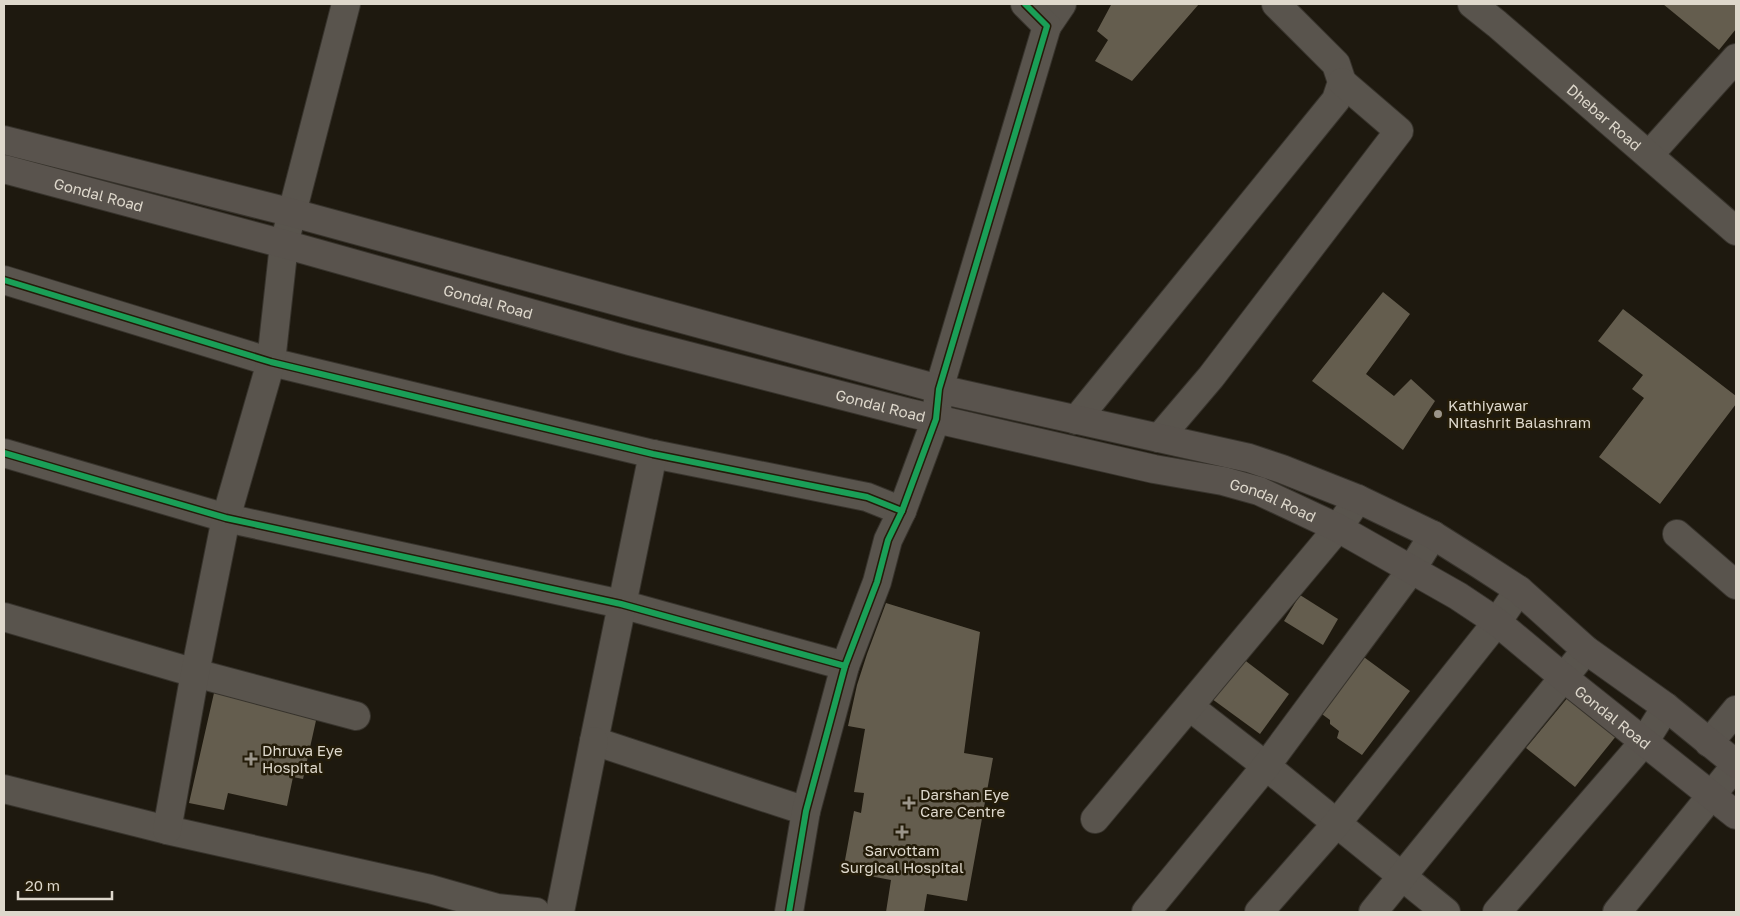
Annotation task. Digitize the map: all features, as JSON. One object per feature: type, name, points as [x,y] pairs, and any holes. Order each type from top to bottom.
[{"type":"main road","name":"Gondal Road","points":[[4,140],[293,213],[939,389],[1249,458],[1282,469],[1358,499],[1434,536],[1518,590],[1586,650],[1666,707],[1736,764]]},
{"type":"main road","name":"Gondal Road","points":[[4,169],[284,244],[630,341],[936,419],[1259,491],[1338,528],[1458,596],[1497,622],[1736,815]]},
{"type":"street","points":[[168,830],[195,673],[226,518],[271,362],[284,244],[346,4]]},
{"type":"street","points":[[1024,4],[1047,26]]},
{"type":"street","points":[[790,912],[806,811],[845,666],[877,582],[888,540],[902,511],[936,419],[939,389],[1047,26],[1062,4]]},
{"type":"street","points":[[1158,438],[1211,377],[1399,131],[1342,82],[1336,64],[1276,4]]},
{"type":"street","name":"Dhebar Road","points":[[1472,4],[1498,24],[1736,231]]},
{"type":"street","points":[[1649,155],[1736,58]]},
{"type":"street","points":[[1076,420],[1336,100],[1342,82]]},
{"type":"street","points":[[4,280],[271,362],[653,454],[867,497],[902,511]]},
{"type":"street","points":[[4,453],[226,518],[621,604],[845,666]]},
{"type":"street","points":[[560,912],[621,604],[653,454]]},
{"type":"street","points":[[1095,819],[1338,528],[1358,499]]},
{"type":"street","points":[[1677,534],[1736,585]]},
{"type":"street","points":[[1146,912],[1266,766],[1412,569],[1434,536]]},
{"type":"street","points":[[1260,912],[1336,824],[1497,622],[1518,590]]},
{"type":"street","points":[[4,617],[195,673],[356,716]]},
{"type":"street","points":[[1373,912],[1586,650]]},
{"type":"street","points":[[1190,707],[1446,912]]},
{"type":"street","points":[[1497,912],[1644,742],[1666,707]]},
{"type":"street","points":[[1709,743],[1736,710]]},
{"type":"street","points":[[594,741],[806,811]]},
{"type":"street","points":[[1617,912],[1713,795],[1736,764]]},
{"type":"street","points":[[4,789],[168,830],[430,889],[496,910],[536,912]]},
{"type":"building","points":[[1109,4],[1199,4],[1132,81],[1095,61],[1108,40],[1097,31],[1111,5]]},
{"type":"building","points":[[1663,4],[1736,4],[1736,29],[1719,50]]},
{"type":"building","points":[[1383,292],[1410,314],[1366,374],[1394,396],[1411,379],[1435,401],[1403,450],[1312,381]]},
{"type":"building","points":[[1623,309],[1736,396],[1736,404],[1660,504],[1599,457],[1644,398],[1632,389],[1643,375],[1598,341]]},
{"type":"building","points":[[1300,595],[1338,619],[1323,645],[1284,621]]},
{"type":"building","points":[[886,603],[980,632],[964,753],[993,758],[967,901],[927,894],[924,912],[886,912],[891,880],[843,871],[854,811],[861,813],[864,793],[854,792],[865,729],[848,726],[857,685]]},
{"type":"building","points":[[1357,652],[1410,691],[1362,755],[1337,738],[1339,731],[1330,724],[1330,720],[1315,709]]},
{"type":"building","points":[[1238,655],[1289,694],[1260,734],[1208,696]]},
{"type":"building","points":[[214,693],[317,716],[303,779],[293,777],[287,806],[228,793],[224,810],[189,803]]},
{"type":"building","points":[[1569,696],[1617,735],[1575,787],[1526,748]]},
{"type":"cycle path","points":[[789,912],[806,811],[845,666],[877,582],[888,540],[902,511],[936,419],[939,389],[1047,26],[1025,4]]},
{"type":"cycle path","points":[[4,280],[271,362],[653,454],[867,497],[902,511]]},
{"type":"cycle path","points":[[4,453],[226,518],[621,604],[845,666]]},
{"type":"place","name":"Kathiyawar Nitashrit Balashram","points":[[1438,414]]},
{"type":"place","name":"Dhruva Eye Hospital","points":[[251,759]]},
{"type":"place","name":"Darshan Eye Care Centre","points":[[909,803]]},
{"type":"place","name":"Sarvottam Surgical Hospital","points":[[902,832]]}]
